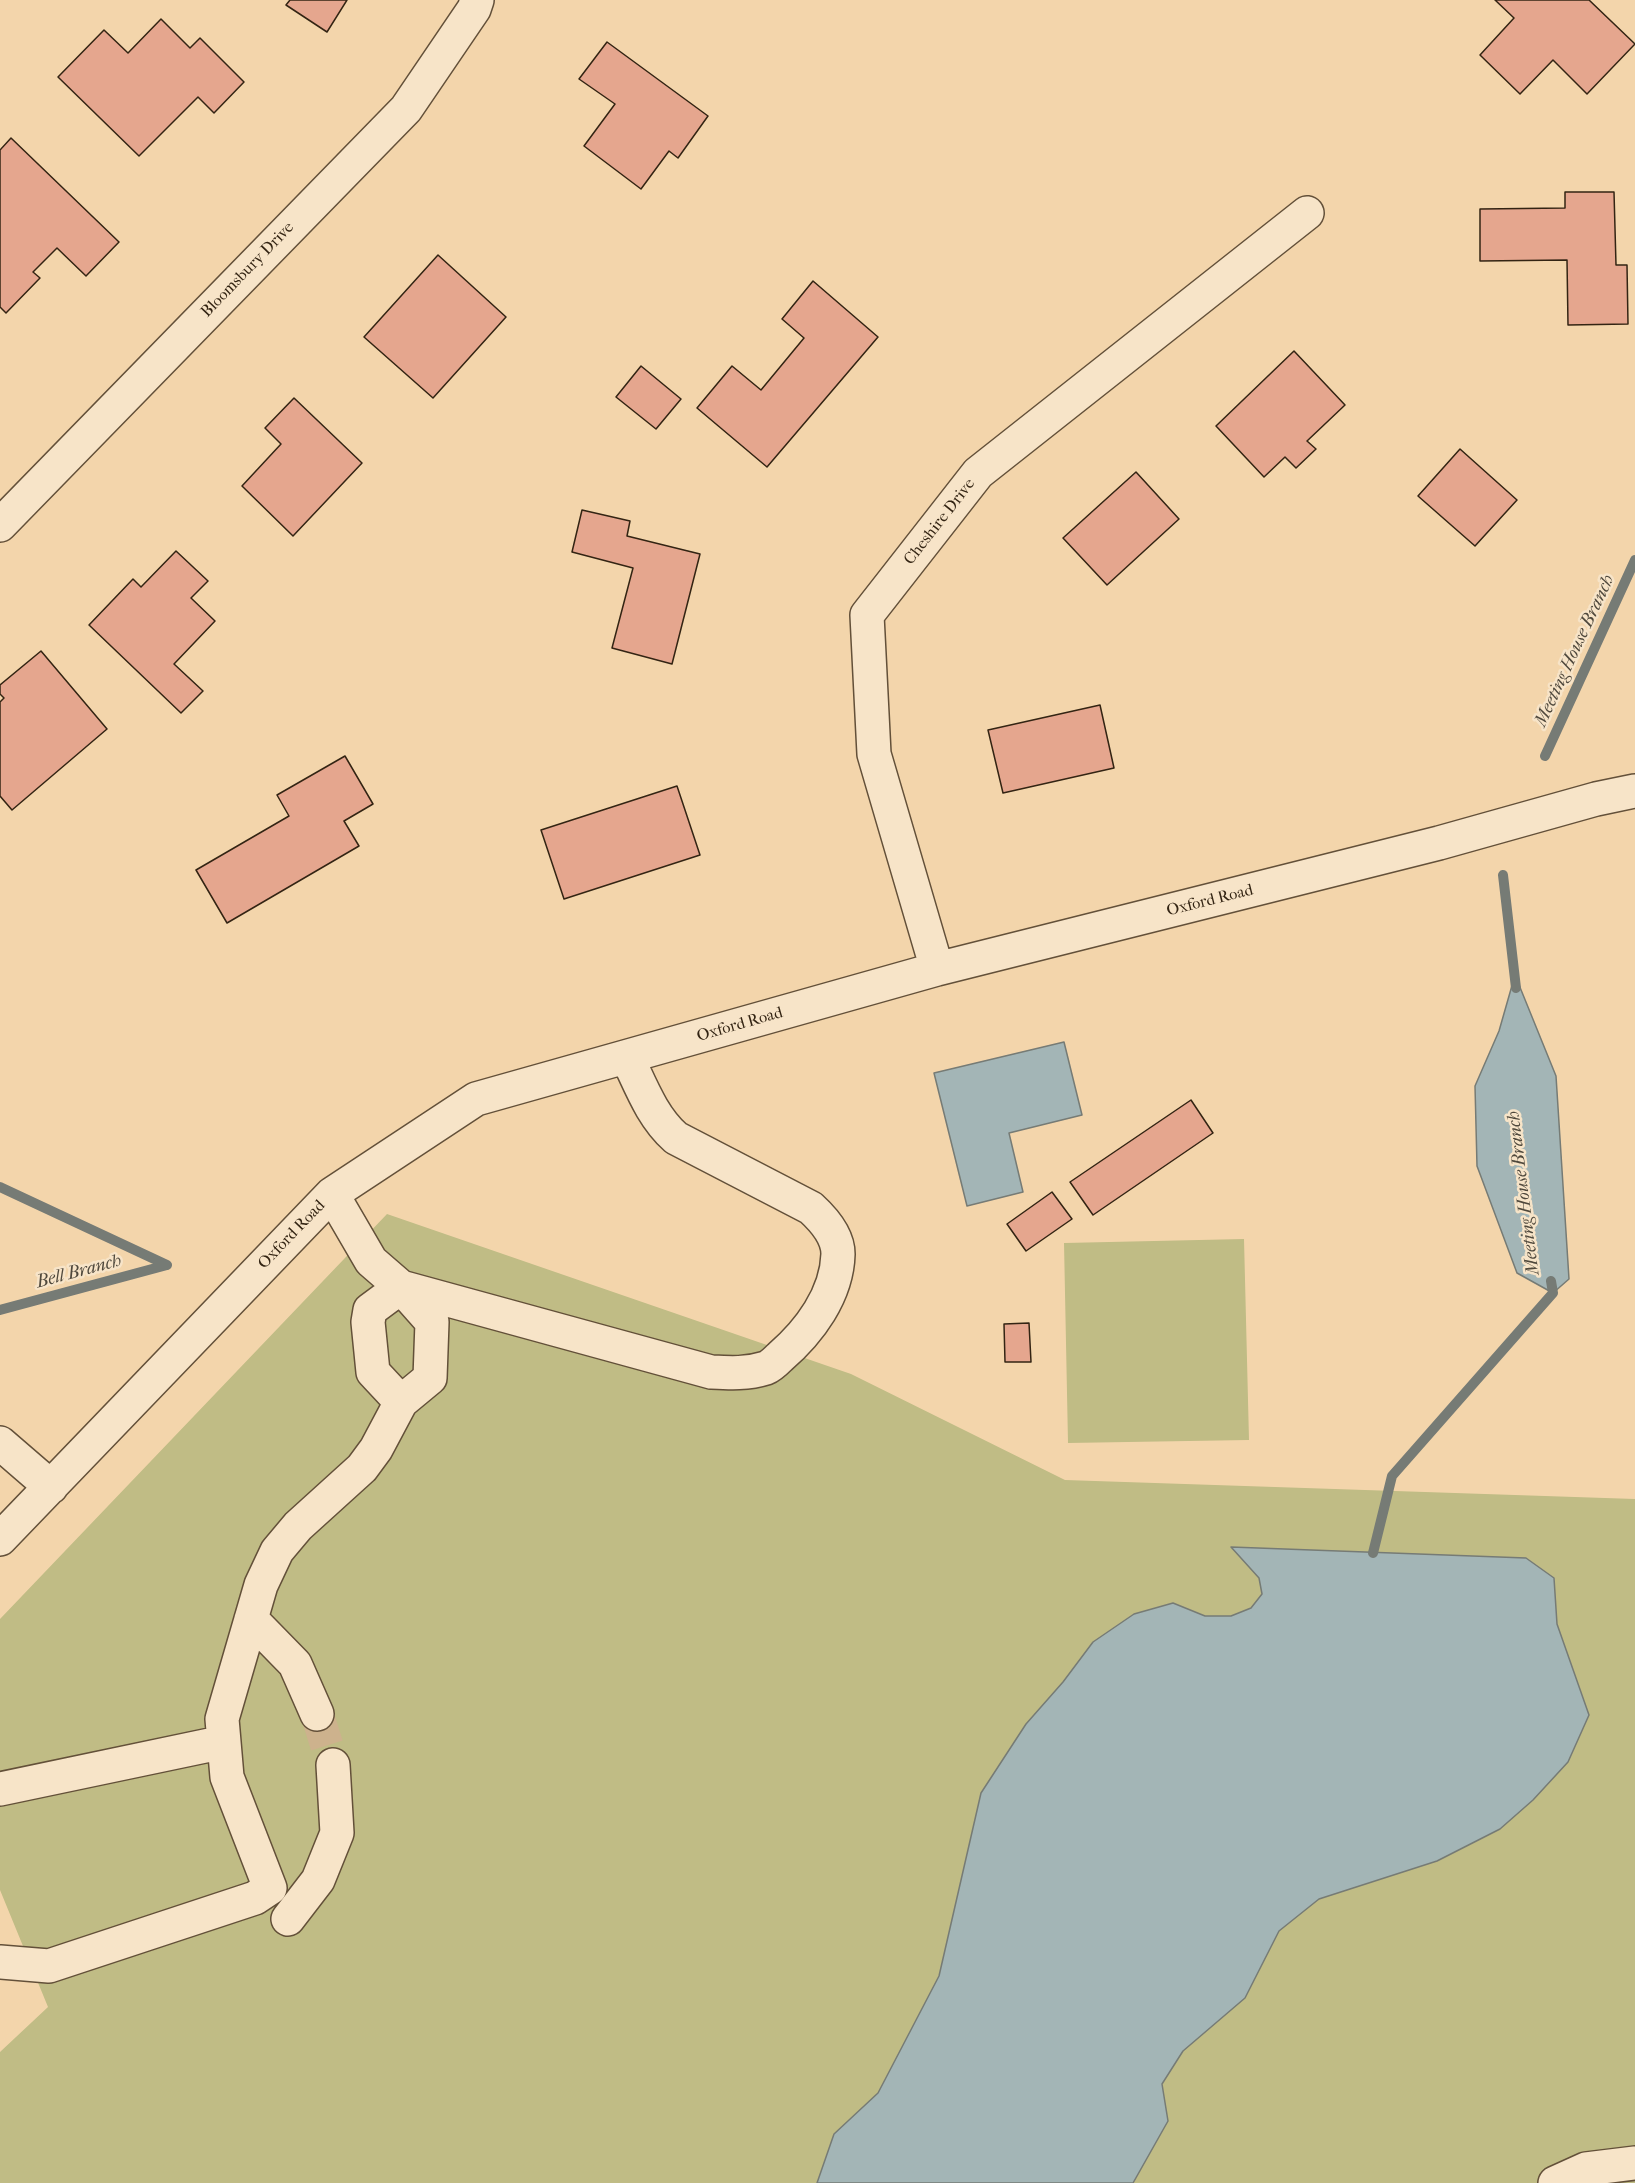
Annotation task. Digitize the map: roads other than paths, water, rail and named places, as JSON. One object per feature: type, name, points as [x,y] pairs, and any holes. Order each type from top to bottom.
[{"type":"street","name":"Bloomsbury Drive","points":[[0,525],[406,109],[474,9],[477,0]]},
{"type":"street","name":"Cheshire Drive","points":[[938,969],[874,754],[867,615],[978,473],[1308,213]]},
{"type":"street","name":"Oxford Road","points":[[0,1539],[332,1194],[476,1099],[938,969],[1439,843],[1596,799],[1635,791]]},
{"type":"street","points":[[401,1287],[711,1372],[741,1374],[768,1367],[799,1341],[815,1319],[833,1276],[838,1253],[828,1224],[811,1208],[676,1138],[655,1114],[627,1057]]},
{"type":"street","points":[[0,1962],[49,1966],[255,1898],[270,1888],[227,1777],[222,1719],[261,1585],[277,1551],[298,1526],[362,1468],[376,1449],[401,1402],[430,1378],[432,1322],[401,1287],[371,1261],[332,1194]]},
{"type":"street","points":[[401,1287],[370,1310],[368,1322],[373,1372],[401,1402]]},
{"type":"street","points":[[0,1443],[51,1487]]},
{"type":"street","points":[[251,1619],[295,1664],[317,1714]]},
{"type":"street","points":[[0,1789],[224,1742]]},
{"type":"street","points":[[288,1919],[318,1880],[337,1833],[333,1765]]},
{"type":"street","points":[[1555,2183],[1586,2169],[1635,2163]]},
{"type":"water","points":[[1515,975],[1556,1076],[1569,1279],[1553,1293],[1517,1273],[1477,1166],[1475,1086],[1499,1031]]},
{"type":"water","points":[[1064,1042],[1082,1115],[1009,1133],[1023,1192],[967,1206],[934,1073]]},
{"type":"water","points":[[1231,1547],[1526,1558],[1554,1578],[1557,1624],[1589,1715],[1568,1762],[1533,1800],[1500,1829],[1437,1861],[1319,1899],[1279,1931],[1245,1998],[1183,2051],[1162,2084],[1168,2121],[1133,2183],[817,2183],[834,2134],[878,2093],[939,1976],[981,1793],[1026,1724],[1063,1682],[1093,1642],[1134,1614],[1173,1603],[1205,1616],[1231,1616],[1251,1608],[1262,1594],[1259,1578]]},
{"type":"waterway","name":"Meeting House Branch","points":[[1545,756],[1635,560]]},
{"type":"waterway","name":"Meeting House Branch","points":[[1503,875],[1516,988]]},
{"type":"waterway","points":[[0,1187],[167,1265]]},
{"type":"waterway","name":"Bell Branch","points":[[0,1310],[167,1265]]},
{"type":"waterway","name":"Meeting House Branch","points":[[1373,1553],[1392,1476],[1553,1293],[1551,1281]]},
{"type":"tunnel","points":[[317,1714],[333,1765]]}]
